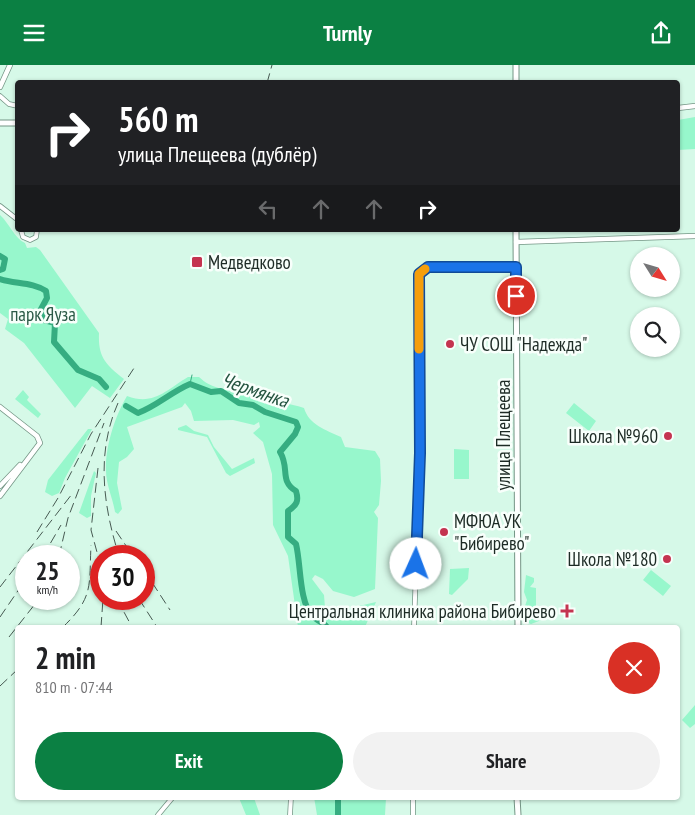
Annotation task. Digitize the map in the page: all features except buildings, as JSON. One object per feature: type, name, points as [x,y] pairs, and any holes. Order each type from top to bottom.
[{"type":"main road","points":[[516,65],[516,80]]},
{"type":"main road","points":[[0,123],[15,123]]},
{"type":"main road","name":"улица Плещеева","points":[[516,232],[518,625]]},
{"type":"main road","points":[[517,800],[518,815]]},
{"type":"street","points":[[0,87],[10,65]]},
{"type":"street","points":[[0,96],[9,104],[15,105]]},
{"type":"street","points":[[680,108],[695,106]]},
{"type":"street","points":[[0,207],[15,219]]},
{"type":"street","points":[[22,232],[24,238],[30,240],[36,237],[37,232]]},
{"type":"street","points":[[516,242],[695,236]]},
{"type":"street","points":[[414,625],[420,453],[419,274],[428,267],[516,267]]},
{"type":"street","points":[[0,407],[40,440],[40,443],[0,496]]},
{"type":"street","points":[[0,486],[25,461]]},
{"type":"street","points":[[158,815],[170,800]]},
{"type":"street","points":[[290,800],[290,815]]},
{"type":"street","points":[[413,800],[413,815]]},
{"type":"green space","points":[[695,117],[695,149],[680,150],[680,120]]},
{"type":"green space","name":"парк Яуза","points":[[0,215],[18,238],[25,243],[27,248],[36,247],[40,250],[99,333],[101,354],[107,364],[124,379],[110,398],[92,386],[75,408],[24,343],[5,329],[8,319],[0,313]]},
{"type":"green space","points":[[188,377],[199,377],[212,386],[236,393],[246,388],[258,392],[261,399],[304,408],[306,414],[314,423],[341,437],[345,447],[375,451],[380,459],[381,481],[379,505],[374,512],[378,518],[375,589],[354,597],[333,591],[323,579],[315,575],[312,579],[324,595],[325,608],[342,610],[376,602],[366,625],[298,625],[288,556],[273,525],[272,474],[263,442],[253,433],[260,427],[259,422],[254,425],[233,420],[194,421],[191,411],[185,403],[182,407],[127,427],[134,449],[119,462],[117,483],[122,509],[118,514],[115,512],[107,481],[106,462],[115,422],[127,396],[145,399],[152,398]]},
{"type":"green space","points":[[23,390],[29,397],[27,400],[41,414],[38,418],[15,399]]},
{"type":"green space","points":[[574,403],[596,421],[589,431],[566,413]]},
{"type":"green space","points":[[186,425],[194,431],[208,435],[214,447],[232,469],[254,458],[255,463],[230,476],[226,473],[207,437],[178,430],[178,428]]},
{"type":"green space","points":[[88,429],[92,429],[65,478],[59,493],[52,496],[45,492],[48,480]]},
{"type":"green space","points":[[454,449],[469,450],[469,479],[454,479]]},
{"type":"green space","points":[[94,471],[96,473],[91,496],[91,516],[87,518],[79,513]]},
{"type":"green space","points":[[469,568],[468,579],[452,595],[449,594],[450,569]]},
{"type":"green space","points":[[651,570],[671,586],[663,596],[643,580]]},
{"type":"green space","points":[[526,575],[534,578],[534,582],[530,587],[536,588],[536,613],[540,616],[539,621],[531,624],[526,622],[524,609],[527,600],[524,592]]},
{"type":"green space","points":[[695,705],[695,724],[690,728],[682,720]]},
{"type":"green space","points":[[240,800],[255,800],[260,815],[246,815]]},
{"type":"green space","points":[[314,800],[386,800],[385,815],[317,815]]},
{"type":"waterway","name":"Чермянка","points":[[0,256],[5,259],[3,269],[0,270]]},
{"type":"waterway","name":"Чермянка","points":[[0,279],[35,286],[46,291],[47,298],[40,311],[44,320],[55,323],[54,342],[78,370],[99,379],[106,387]]},
{"type":"waterway","points":[[190,384],[192,375]]},
{"type":"waterway","name":"Чермянка","points":[[126,406],[138,413],[190,384],[211,392],[221,391],[239,403],[253,405],[265,412],[296,422],[298,427],[295,434],[280,452],[283,458],[286,478],[291,487],[296,491],[297,497],[295,505],[288,511],[288,537],[296,544],[303,592],[308,609],[312,616],[325,625]]},
{"type":"waterway","name":"Чермянка","points":[[338,800],[338,815]]},
{"type":"railway","points":[[268,80],[272,65]]},
{"type":"railway","points":[[37,532],[58,498],[91,434],[136,365]]},
{"type":"railway","points":[[116,545],[106,498],[104,460],[111,422],[118,403]]},
{"type":"railway","points":[[62,545],[68,518],[104,423]]},
{"type":"railway","points":[[95,545],[91,530],[98,468]]},
{"type":"railway","points":[[0,587],[72,494]]},
{"type":"railway","points":[[49,545],[61,525]]},
{"type":"railway","points":[[116,531],[126,545]]},
{"type":"railway","points":[[65,625],[85,599],[88,590],[90,563]]},
{"type":"railway","points":[[155,587],[170,610]]},
{"type":"railway","points":[[0,617],[15,595]]},
{"type":"railway","points":[[18,625],[30,610]]},
{"type":"railway","points":[[101,625],[102,610]]},
{"type":"railway","points":[[123,610],[131,625]]},
{"type":"railway","points":[[146,610],[156,625]]},
{"type":"railway","points":[[9,637],[15,629]]},
{"type":"railway","points":[[0,686],[15,672]]},
{"type":"slow traffic","points":[[419,349],[419,274],[425,269]]},
{"type":"place","name":"Медведково","points":[[197,262]]},
{"type":"place","name":"ЧУ СОШ \"Надежда\"","points":[[450,344]]},
{"type":"place","name":"Школа №960","points":[[668,436]]},
{"type":"place","name":"МФЮА УК \"Бибирево\"","points":[[444,532]]},
{"type":"place","name":"Школа №180","points":[[667,559]]},
{"type":"place","name":"Центральная клиника района Бибирево","points":[[567,611]]},
{"type":"route","points":[[416,564],[420,453],[419,274],[428,267],[516,267],[516,296]]}]
